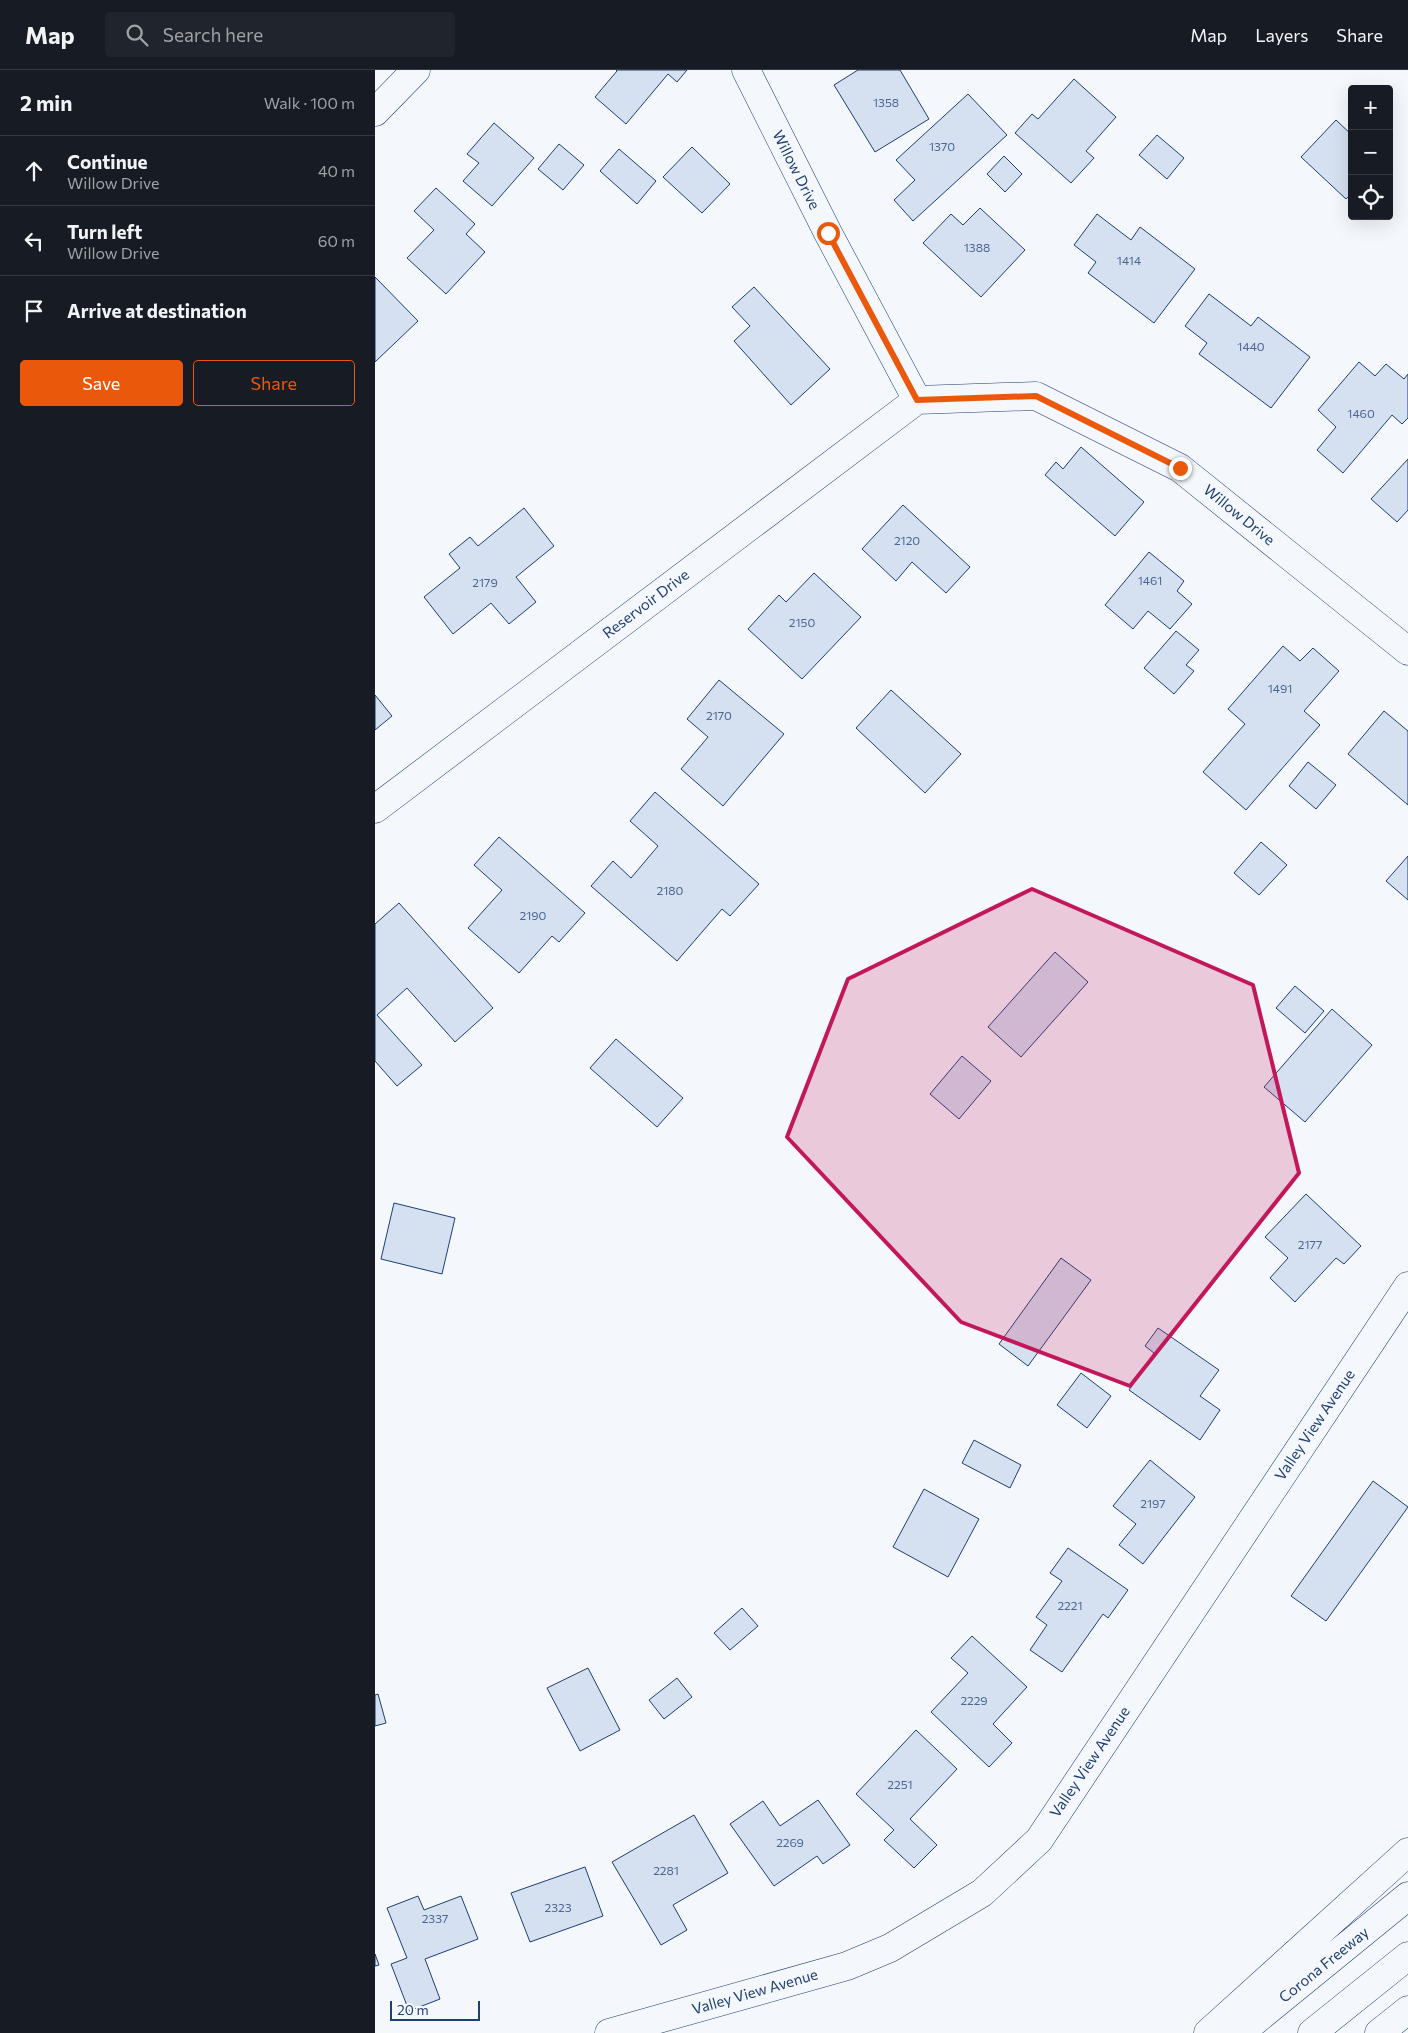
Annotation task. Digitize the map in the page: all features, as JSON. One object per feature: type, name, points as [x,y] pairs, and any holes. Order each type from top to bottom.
[{"type":"main road","points":[[375,112],[416,70]]},
{"type":"main road","name":"Willow Drive","points":[[746,70],[828,233],[917,400],[1036,396],[1180,468],[1408,651]]},
{"type":"main road","name":"Reservoir Drive","points":[[375,809],[917,400]]},
{"type":"main road","name":"Valley View Avenue","points":[[609,2033],[847,1966],[890,1948],[982,1893],[1039,1840],[1408,1286]]},
{"type":"main road","points":[[1208,2033],[1408,1852]]},
{"type":"main road","name":"Corona Freeway","points":[[1240,2033],[1408,1896]]},
{"type":"main road","points":[[1312,2033],[1408,1956]]},
{"type":"main road","points":[[1379,2033],[1408,2010]]},
{"type":"highlighted area","points":[[1032,889],[1253,985],[1299,1173],[1130,1386],[961,1322],[787,1137],[848,979]]},
{"type":"building","points":[[616,70],[687,70],[677,82],[668,74],[626,124],[595,97]]},
{"type":"building","points":[[858,70],[900,70],[929,119],[875,152],[834,85]]},
{"type":"building","points":[[1074,79],[1116,117],[1086,151],[1094,158],[1071,183],[1015,133],[1032,114],[1038,119]]},
{"type":"building","points":[[968,94],[1007,135],[913,221],[894,200],[915,180],[896,160]]},
{"type":"building","points":[[1336,120],[1348,131],[1348,197],[1346,199],[1301,157]]},
{"type":"building","points":[[494,123],[534,158],[492,206],[463,181],[479,163],[467,154]]},
{"type":"building","points":[[1157,135],[1184,158],[1167,179],[1139,155]]},
{"type":"building","points":[[559,144],[584,165],[563,190],[538,169]]},
{"type":"building","points":[[692,147],[730,184],[702,213],[663,177]]},
{"type":"building","points":[[619,149],[656,181],[637,204],[600,171]]},
{"type":"building","points":[[1004,156],[1022,174],[1005,192],[987,174]]},
{"type":"building","points":[[436,188],[475,224],[466,234],[485,252],[446,294],[407,258],[434,230],[414,211]]},
{"type":"building","points":[[980,208],[1025,250],[981,297],[923,243],[951,214],[963,225]]},
{"type":"building","points":[[1097,214],[1131,240],[1140,227],[1195,269],[1154,323],[1088,273],[1096,262],[1074,245]]},
{"type":"building","points":[[375,277],[418,321],[375,362]]},
{"type":"building","points":[[754,287],[830,369],[791,405],[734,341],[750,326],[732,307]]},
{"type":"building","points":[[1209,294],[1251,326],[1258,317],[1310,357],[1271,408],[1199,354],[1207,343],[1185,326]]},
{"type":"building","points":[[1359,362],[1375,376],[1386,364],[1404,379],[1408,374],[1408,418],[1402,424],[1392,415],[1343,473],[1317,450],[1336,427],[1318,410]]},
{"type":"building","points":[[1081,447],[1144,502],[1115,536],[1045,475],[1056,462],[1063,469]]},
{"type":"building","points":[[1408,459],[1408,510],[1397,522],[1371,499]]},
{"type":"building","points":[[903,505],[970,567],[946,593],[912,562],[896,581],[862,549]]},
{"type":"building","points":[[524,508],[554,546],[516,577],[536,602],[509,624],[491,603],[453,634],[424,597],[460,568],[449,554],[470,537],[478,546]]},
{"type":"building","points":[[1149,552],[1184,581],[1177,591],[1192,604],[1170,629],[1148,611],[1133,629],[1105,605]]},
{"type":"building","points":[[814,573],[861,617],[802,679],[748,629],[779,595],[786,602]]},
{"type":"building","points":[[1176,631],[1199,650],[1186,665],[1194,671],[1174,694],[1144,668]]},
{"type":"building","points":[[1283,646],[1300,661],[1313,648],[1339,671],[1304,711],[1320,725],[1246,810],[1203,772],[1245,724],[1228,709]]},
{"type":"building","points":[[719,680],[784,734],[723,806],[681,769],[708,737],[687,719]]},
{"type":"building","points":[[891,690],[961,754],[925,793],[856,728]]},
{"type":"building","points":[[375,695],[392,716],[375,730]]},
{"type":"building","points":[[1384,711],[1408,731],[1408,805],[1348,754]]},
{"type":"building","points":[[1308,762],[1336,785],[1316,809],[1289,786]]},
{"type":"building","points":[[655,792],[759,884],[730,916],[722,909],[677,961],[591,886],[613,861],[631,878],[658,846],[630,821]]},
{"type":"building","points":[[499,837],[585,913],[559,942],[552,936],[519,973],[468,928],[502,890],[474,865]]},
{"type":"building","points":[[1261,842],[1287,865],[1259,895],[1234,873]]},
{"type":"building","points":[[1408,856],[1408,900],[1386,881]]},
{"type":"building","points":[[399,903],[493,1008],[455,1042],[407,988],[377,1015],[422,1065],[397,1086],[375,1061],[375,924]]},
{"type":"building","points":[[1055,952],[1088,982],[1021,1057],[988,1027]]},
{"type":"building","points":[[1295,986],[1324,1011],[1305,1033],[1276,1008]]},
{"type":"building","points":[[1332,1009],[1372,1045],[1305,1122],[1264,1087]]},
{"type":"building","points":[[616,1039],[683,1098],[657,1127],[590,1068]]},
{"type":"building","points":[[962,1056],[991,1081],[959,1119],[930,1094]]},
{"type":"building","points":[[1306,1194],[1361,1246],[1344,1264],[1336,1258],[1295,1302],[1270,1278],[1288,1258],[1265,1237]]},
{"type":"building","points":[[394,1203],[455,1218],[442,1274],[381,1259]]},
{"type":"building","points":[[1061,1258],[1091,1280],[1028,1366],[999,1344]]},
{"type":"building","points":[[1158,1328],[1219,1370],[1200,1396],[1220,1410],[1200,1440],[1129,1390],[1154,1353],[1145,1346]]},
{"type":"building","points":[[1081,1373],[1111,1396],[1087,1428],[1057,1405]]},
{"type":"building","points":[[974,1440],[1021,1465],[1010,1488],[962,1463]]},
{"type":"building","points":[[1150,1460],[1195,1497],[1143,1564],[1119,1545],[1136,1524],[1113,1506]]},
{"type":"building","points":[[1373,1481],[1408,1507],[1326,1621],[1291,1596]]},
{"type":"building","points":[[924,1489],[979,1519],[948,1577],[893,1547]]},
{"type":"building","points":[[1068,1548],[1128,1590],[1108,1618],[1103,1614],[1062,1672],[1030,1650],[1047,1625],[1036,1617],[1062,1581],[1050,1573]]},
{"type":"building","points":[[742,1608],[758,1626],[730,1650],[714,1633]]},
{"type":"building","points":[[972,1636],[1027,1687],[993,1724],[1012,1743],[989,1767],[931,1712],[968,1673],[951,1658]]},
{"type":"building","points":[[588,1668],[620,1730],[580,1751],[547,1688]]},
{"type":"building","points":[[677,1678],[692,1697],[664,1719],[649,1700]]},
{"type":"building","points":[[378,1694],[386,1723],[375,1726],[375,1695]]},
{"type":"building","points":[[916,1730],[957,1769],[910,1819],[937,1845],[914,1868],[884,1840],[894,1830],[856,1794]]},
{"type":"building","points":[[818,1800],[850,1845],[823,1864],[817,1856],[774,1886],[730,1824],[763,1801],[780,1826]]},
{"type":"building","points":[[694,1815],[728,1873],[673,1905],[687,1930],[661,1945],[612,1862]]},
{"type":"building","points":[[585,1867],[603,1916],[530,1942],[511,1893]]},
{"type":"building","points":[[418,1896],[424,1910],[461,1896],[478,1939],[425,1959],[440,1999],[409,2011],[391,1964],[407,1958],[387,1908]]},
{"type":"building","points":[[375,1954],[379,1965],[375,1966]]},
{"type":"route","points":[[828,233],[917,400],[1036,396],[1180,468]]}]
